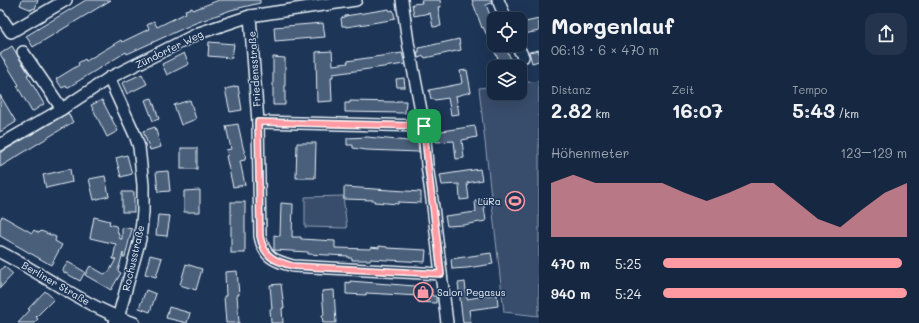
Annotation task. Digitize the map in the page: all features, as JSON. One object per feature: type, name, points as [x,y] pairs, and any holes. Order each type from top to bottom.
[{"type":"street","points":[[0,16],[11,32],[66,0]]},
{"type":"street","name":"Zündorfer Weg","points":[[0,145],[62,109],[109,78],[199,33],[250,16],[356,0]]},
{"type":"street","points":[[402,0],[408,42],[424,126],[427,165],[447,323]]},
{"type":"street","points":[[498,0],[503,12]]},
{"type":"street","name":"Friedensstraße","points":[[250,16],[258,122],[260,236],[262,246],[267,254],[278,262],[293,266],[441,274]]},
{"type":"street","points":[[24,52],[62,109]]},
{"type":"street","points":[[520,52],[523,57]]},
{"type":"street","name":"Rochusstraße","points":[[109,78],[139,147],[143,185],[143,212],[140,239],[117,320]]},
{"type":"street","points":[[258,122],[424,126]]},
{"type":"street","name":"Berliner Straße","points":[[0,252],[117,320],[134,323]]},
{"type":"shaded area","name":"LüRa","points":[[539,81],[538,316],[504,312],[479,88],[487,87],[487,100],[527,100],[527,82]]},
{"type":"shaded area","points":[[343,196],[347,228],[305,227],[305,197]]},
{"type":"building","points":[[22,0],[38,0],[35,9],[33,8],[32,10],[20,5]]},
{"type":"building","points":[[86,0],[111,0],[33,47],[26,36]]},
{"type":"building","points":[[219,0],[260,0],[260,3],[231,10],[193,24],[127,54],[126,52],[67,88],[66,86],[62,88],[56,79],[79,65],[78,63],[85,59],[86,61],[121,40],[122,42],[149,29],[147,25],[154,21],[157,27],[186,13],[185,10],[192,8],[193,10]]},
{"type":"building","points":[[421,0],[440,0],[441,7],[438,7],[441,26],[433,27],[430,13],[414,16],[412,4],[422,3]]},
{"type":"building","points":[[472,0],[491,0],[492,3],[486,5],[489,12],[487,12],[487,35],[483,27],[482,28]]},
{"type":"building","points":[[389,9],[390,11],[393,10],[395,18],[391,20],[346,27],[342,26],[341,18],[345,16]]},
{"type":"building","points":[[539,19],[539,31],[527,33],[527,22]]},
{"type":"building","points":[[323,23],[325,37],[275,41],[274,27]]},
{"type":"building","points":[[459,39],[461,50],[425,58],[424,56],[418,58],[417,52],[419,52],[419,48]]},
{"type":"building","points":[[209,42],[234,44],[232,58],[208,56]]},
{"type":"building","points":[[12,46],[29,74],[27,75],[44,104],[32,112],[17,86],[19,85],[0,54]]},
{"type":"building","points":[[539,50],[539,61],[532,63],[529,52]]},
{"type":"building","points":[[332,51],[333,65],[348,63],[347,61],[402,53],[405,64],[333,74],[333,77],[331,77],[332,101],[317,102],[316,52]]},
{"type":"building","points":[[495,52],[508,52],[512,60],[499,60]]},
{"type":"building","points":[[184,53],[189,64],[167,75],[162,64]]},
{"type":"building","points":[[273,57],[285,58],[285,105],[273,105]]},
{"type":"building","points":[[467,70],[471,92],[456,96],[459,114],[451,115],[448,98],[435,100],[431,99],[429,90],[462,83],[460,71]]},
{"type":"building","points":[[142,74],[147,84],[127,94],[122,83]]},
{"type":"building","points":[[404,78],[405,87],[397,87],[396,79]]},
{"type":"building","points":[[238,86],[242,110],[230,112],[225,89]]},
{"type":"building","points":[[0,95],[16,122],[0,132]]},
{"type":"building","points":[[152,98],[159,119],[153,121],[145,100]]},
{"type":"building","points":[[102,100],[118,131],[107,137],[91,105]]},
{"type":"building","points":[[190,100],[196,119],[181,125],[174,105]]},
{"type":"building","points":[[350,101],[406,101],[405,113],[345,112],[345,103],[350,103]]},
{"type":"building","points":[[68,113],[73,122],[0,167],[0,153]]},
{"type":"building","points":[[238,124],[246,157],[245,160],[240,161],[245,185],[233,187],[226,156],[228,155],[226,150],[231,149],[226,126]]},
{"type":"building","points":[[475,126],[477,137],[462,140],[464,158],[456,159],[454,141],[436,142],[435,132]]},
{"type":"building","points":[[155,127],[161,147],[150,150],[143,131]]},
{"type":"building","points":[[367,137],[418,142],[419,152],[366,150],[353,148],[353,145],[347,145],[347,138]]},
{"type":"building","points":[[297,143],[316,143],[315,178],[296,178]]},
{"type":"building","points":[[181,148],[197,148],[197,169],[181,169]]},
{"type":"building","points":[[127,155],[132,174],[121,177],[116,158]]},
{"type":"building","points":[[70,169],[72,182],[46,188],[43,175]]},
{"type":"building","points":[[480,169],[482,180],[467,183],[469,199],[460,200],[459,184],[442,185],[440,175]]},
{"type":"building","points":[[168,171],[170,191],[158,192],[156,172]]},
{"type":"building","points":[[105,176],[109,196],[94,200],[89,179]]},
{"type":"building","points":[[344,187],[421,192],[421,203],[398,202],[398,204],[374,202],[374,200],[344,199]]},
{"type":"building","points":[[200,190],[200,212],[184,212],[184,191]]},
{"type":"building","points":[[122,192],[134,192],[134,212],[122,212]]},
{"type":"building","points":[[483,199],[486,221],[447,226],[445,216],[476,212],[475,201]]},
{"type":"building","points":[[231,202],[245,202],[245,253],[231,253]]},
{"type":"building","points":[[281,203],[293,204],[292,237],[335,241],[335,248],[371,249],[371,247],[379,248],[379,246],[387,248],[426,250],[425,262],[370,259],[352,260],[352,258],[348,258],[348,256],[308,254],[308,252],[274,250],[274,235],[280,236]]},
{"type":"building","points":[[158,215],[170,216],[167,236],[156,235]]},
{"type":"building","points":[[2,216],[32,233],[34,230],[39,233],[41,231],[56,237],[55,241],[62,245],[51,265],[0,236],[0,220]]},
{"type":"building","points":[[94,217],[110,221],[109,224],[116,226],[120,239],[122,239],[122,227],[132,229],[125,257],[123,257],[123,253],[118,271],[121,273],[111,290],[85,275],[90,266],[104,274],[109,272],[116,259],[113,259],[116,244],[90,238]]},
{"type":"building","points":[[491,253],[493,264],[452,269],[451,259]]},
{"type":"building","points":[[150,255],[162,258],[156,277],[145,274]]},
{"type":"building","points":[[68,262],[85,272],[80,281],[62,271]]},
{"type":"building","points":[[186,264],[202,269],[196,290],[180,285]]},
{"type":"building","points":[[4,266],[13,274],[0,288],[0,271]]},
{"type":"building","points":[[237,271],[239,323],[226,323],[224,296],[226,296],[225,272]]},
{"type":"building","points":[[350,281],[428,287],[432,289],[432,296],[436,296],[436,303],[418,302],[419,296],[366,293],[366,295],[346,294],[346,282],[350,283]]},
{"type":"building","points":[[465,282],[467,299],[497,294],[498,306],[469,310],[471,323],[463,323],[458,283]]},
{"type":"building","points":[[281,284],[284,308],[282,308],[283,323],[271,323],[270,309],[272,309],[270,285]]},
{"type":"building","points":[[146,290],[156,294],[150,312],[139,308]]},
{"type":"building","points":[[334,290],[336,323],[323,323],[322,315],[324,315],[322,291]]},
{"type":"building","points":[[45,291],[54,299],[36,317],[38,319],[34,323],[18,323],[30,310],[28,309]]},
{"type":"building","points":[[169,307],[190,313],[187,323],[166,318]]},
{"type":"place","name":"LüRa","points":[[515,201]]},
{"type":"place","name":"Salon Pegasus","points":[[423,292]]},
{"type":"route","points":[[258,122],[424,126],[427,165],[441,274],[293,266],[278,262],[267,254],[262,246],[260,236],[258,122]]}]
